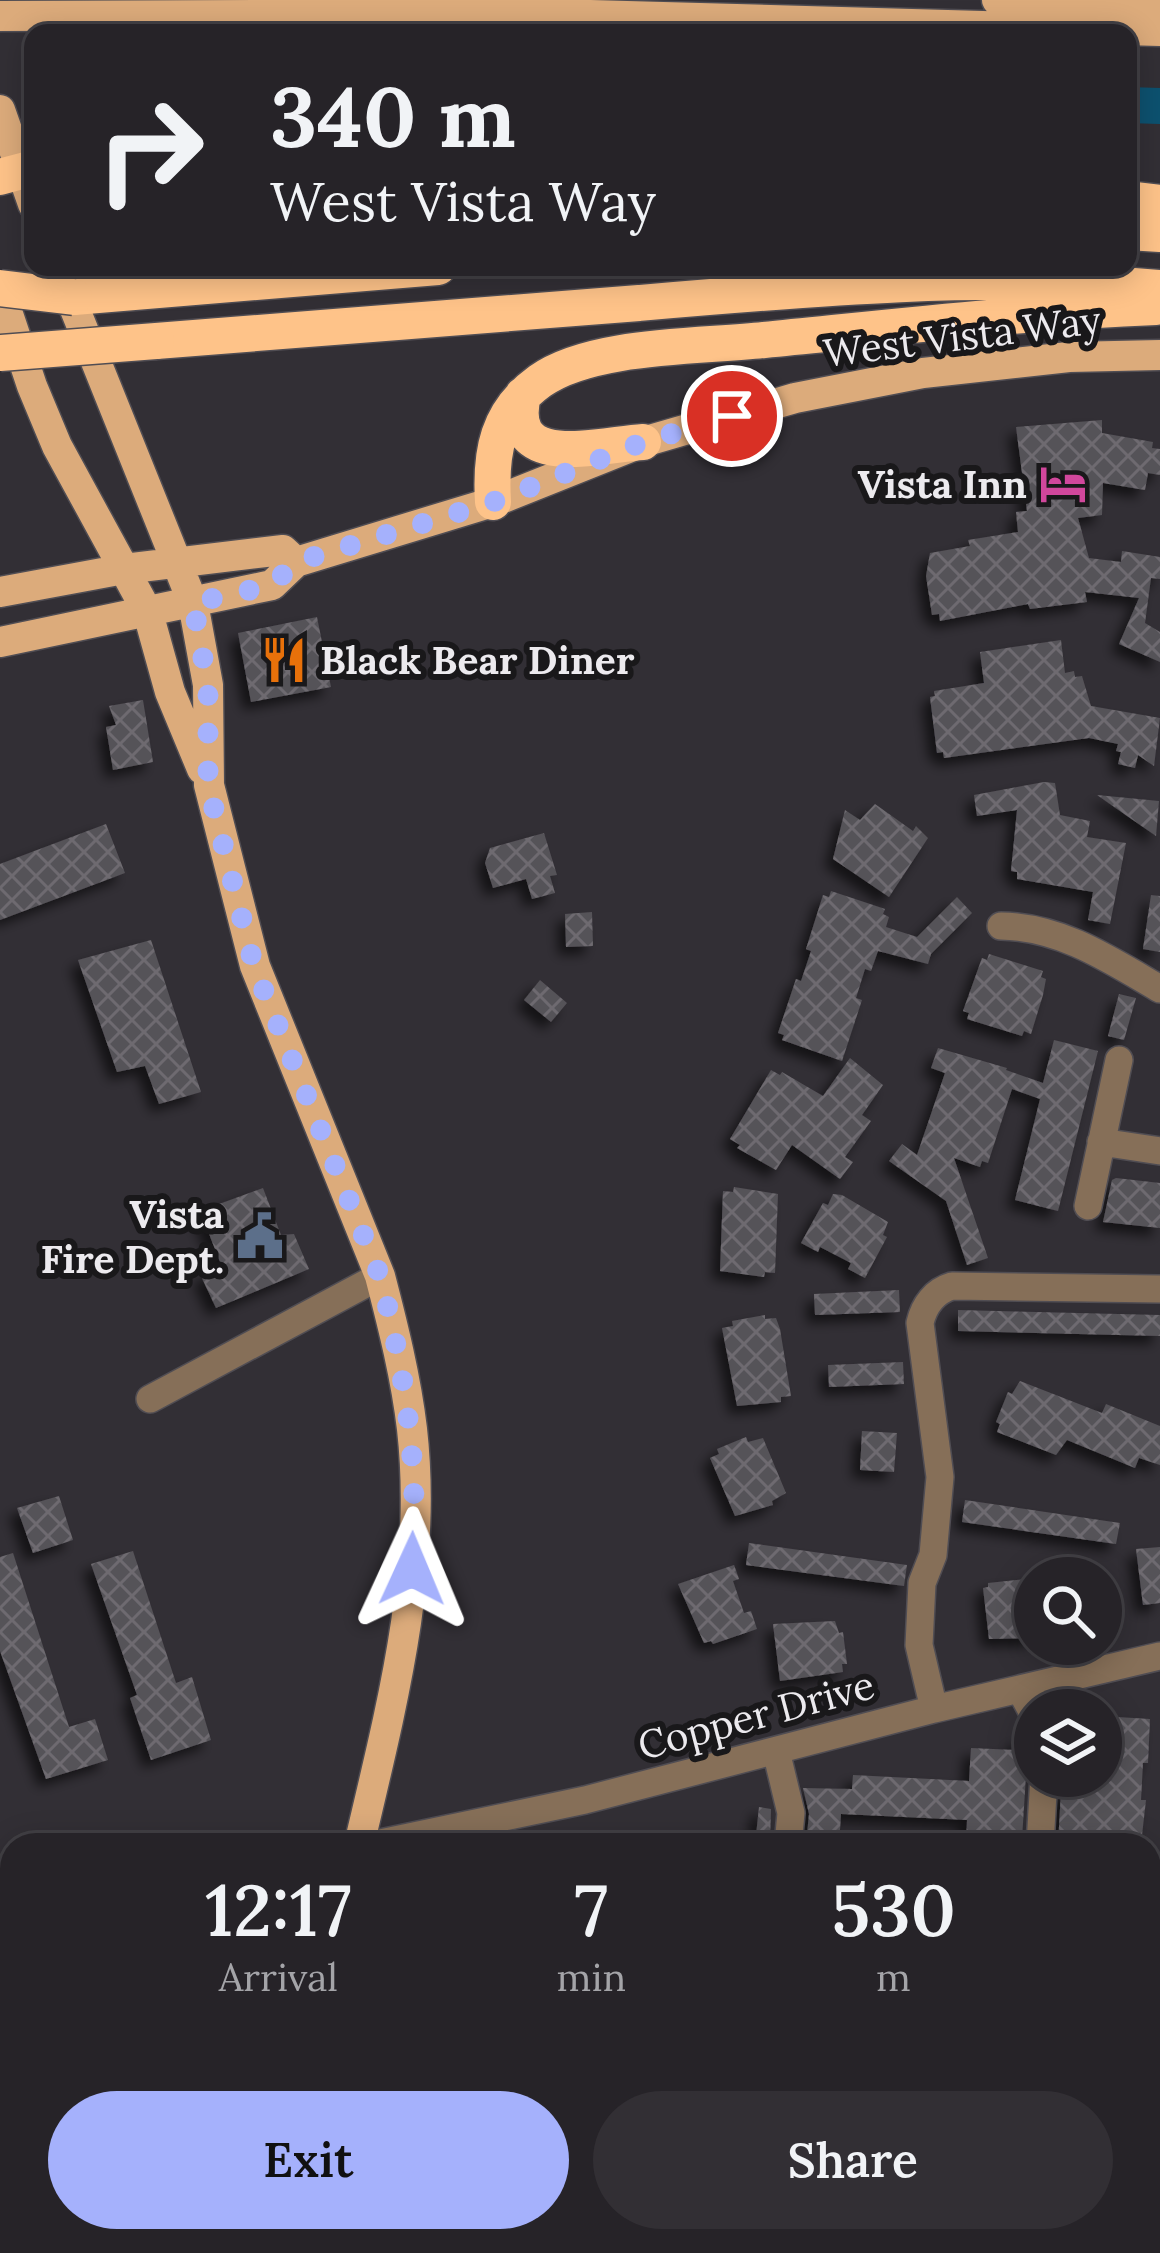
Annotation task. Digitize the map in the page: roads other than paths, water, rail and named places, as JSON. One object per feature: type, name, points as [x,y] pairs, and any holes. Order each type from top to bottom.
[{"type":"highway","points":[[0,289],[66,282],[141,291],[327,276]]},
{"type":"highway","points":[[0,353],[817,288],[987,281],[1160,288]]},
{"type":"highway","points":[[0,303],[66,282]]},
{"type":"highway","points":[[493,502],[495,439],[505,417],[544,378],[565,370],[630,354],[1025,312],[1160,307]]},
{"type":"highway","points":[[523,395],[519,423],[533,443],[549,449],[643,442]]},
{"type":"main road","points":[[997,0],[1151,15]]},
{"type":"main road","points":[[0,16],[1151,15]]},
{"type":"main road","points":[[0,110],[17,171]]},
{"type":"main road","points":[[66,282],[193,603],[208,686],[208,785]]},
{"type":"main road","points":[[0,289],[57,446],[148,614],[170,692],[208,785],[254,966],[380,1276],[412,1430],[415,1541],[391,1706],[362,1833]]},
{"type":"main road","name":"West Vista Way","points":[[0,642],[272,585],[296,562],[493,502],[643,442],[795,398],[923,373],[1069,357],[1160,355]]},
{"type":"main road","name":"West Vista Way","points":[[0,592],[124,569],[283,550],[296,562]]},
{"type":"street","points":[[1000,926],[1019,926],[1079,942],[1160,988]]},
{"type":"street","points":[[1088,1206],[1119,1060]]},
{"type":"street","points":[[1101,1142],[1160,1151]]},
{"type":"street","points":[[151,1400],[380,1276]]},
{"type":"street","points":[[934,1709],[919,1645],[922,1583],[935,1540],[940,1477],[922,1310],[939,1289],[952,1286],[1160,1289]]},
{"type":"street","name":"Copper Drive","points":[[1020,1689],[1160,1656]]},
{"type":"street","name":"Copper Drive","points":[[428,1833],[585,1800],[1014,1690]]},
{"type":"street","points":[[776,1751],[791,1814],[789,1833]]},
{"type":"street","points":[[1041,1833],[1043,1797]]},
{"type":"waterway","points":[[1137,105],[1160,106]]},
{"type":"place","name":"Vista Inn","points":[[1063,484]]},
{"type":"place","name":"Black Bear Diner","points":[[284,660]]},
{"type":"place","name":"Vista Fire Dept.","points":[[260,1236]]}]
